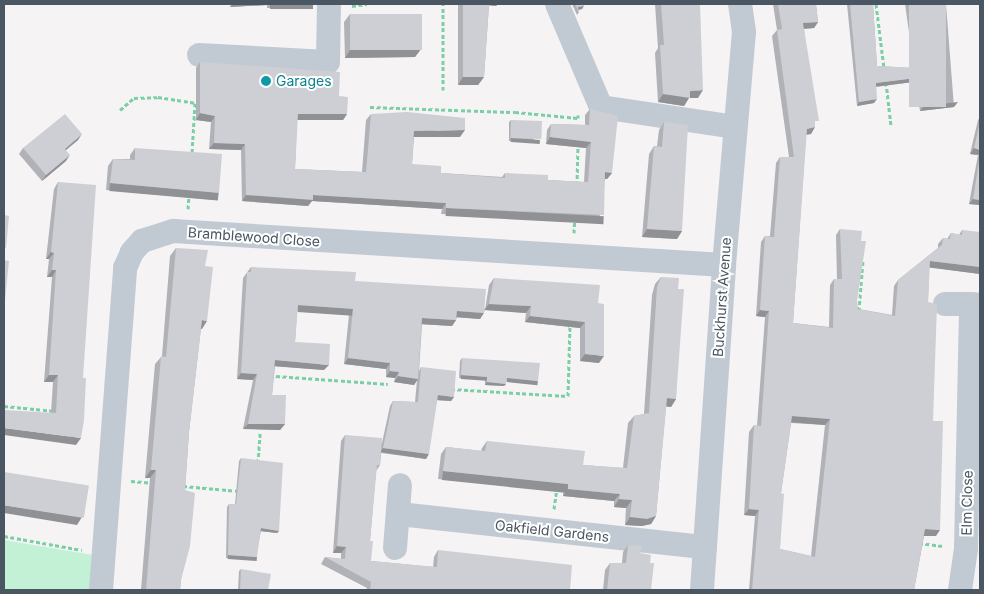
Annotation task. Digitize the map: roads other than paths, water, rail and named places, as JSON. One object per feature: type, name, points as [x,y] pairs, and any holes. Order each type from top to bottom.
[{"type":"street","points":[[199,54],[328,62],[329,4]]},
{"type":"street","points":[[557,4],[601,107],[735,126]]},
{"type":"street","name":"Buckhurst Avenue","points":[[702,590],[724,265],[744,32],[740,4]]},
{"type":"street","name":"Bramblewood Close","points":[[101,590],[125,268],[132,252],[142,241],[157,234],[187,232],[724,265]]},
{"type":"street","points":[[945,304],[976,304]]},
{"type":"street","name":"Elm Close","points":[[960,590],[966,549],[976,304]]},
{"type":"street","points":[[395,548],[400,485]]},
{"type":"street","name":"Oakfield Gardens","points":[[399,514],[705,547]]},
{"type":"place","name":"Garages","points":[[266,81]]}]
